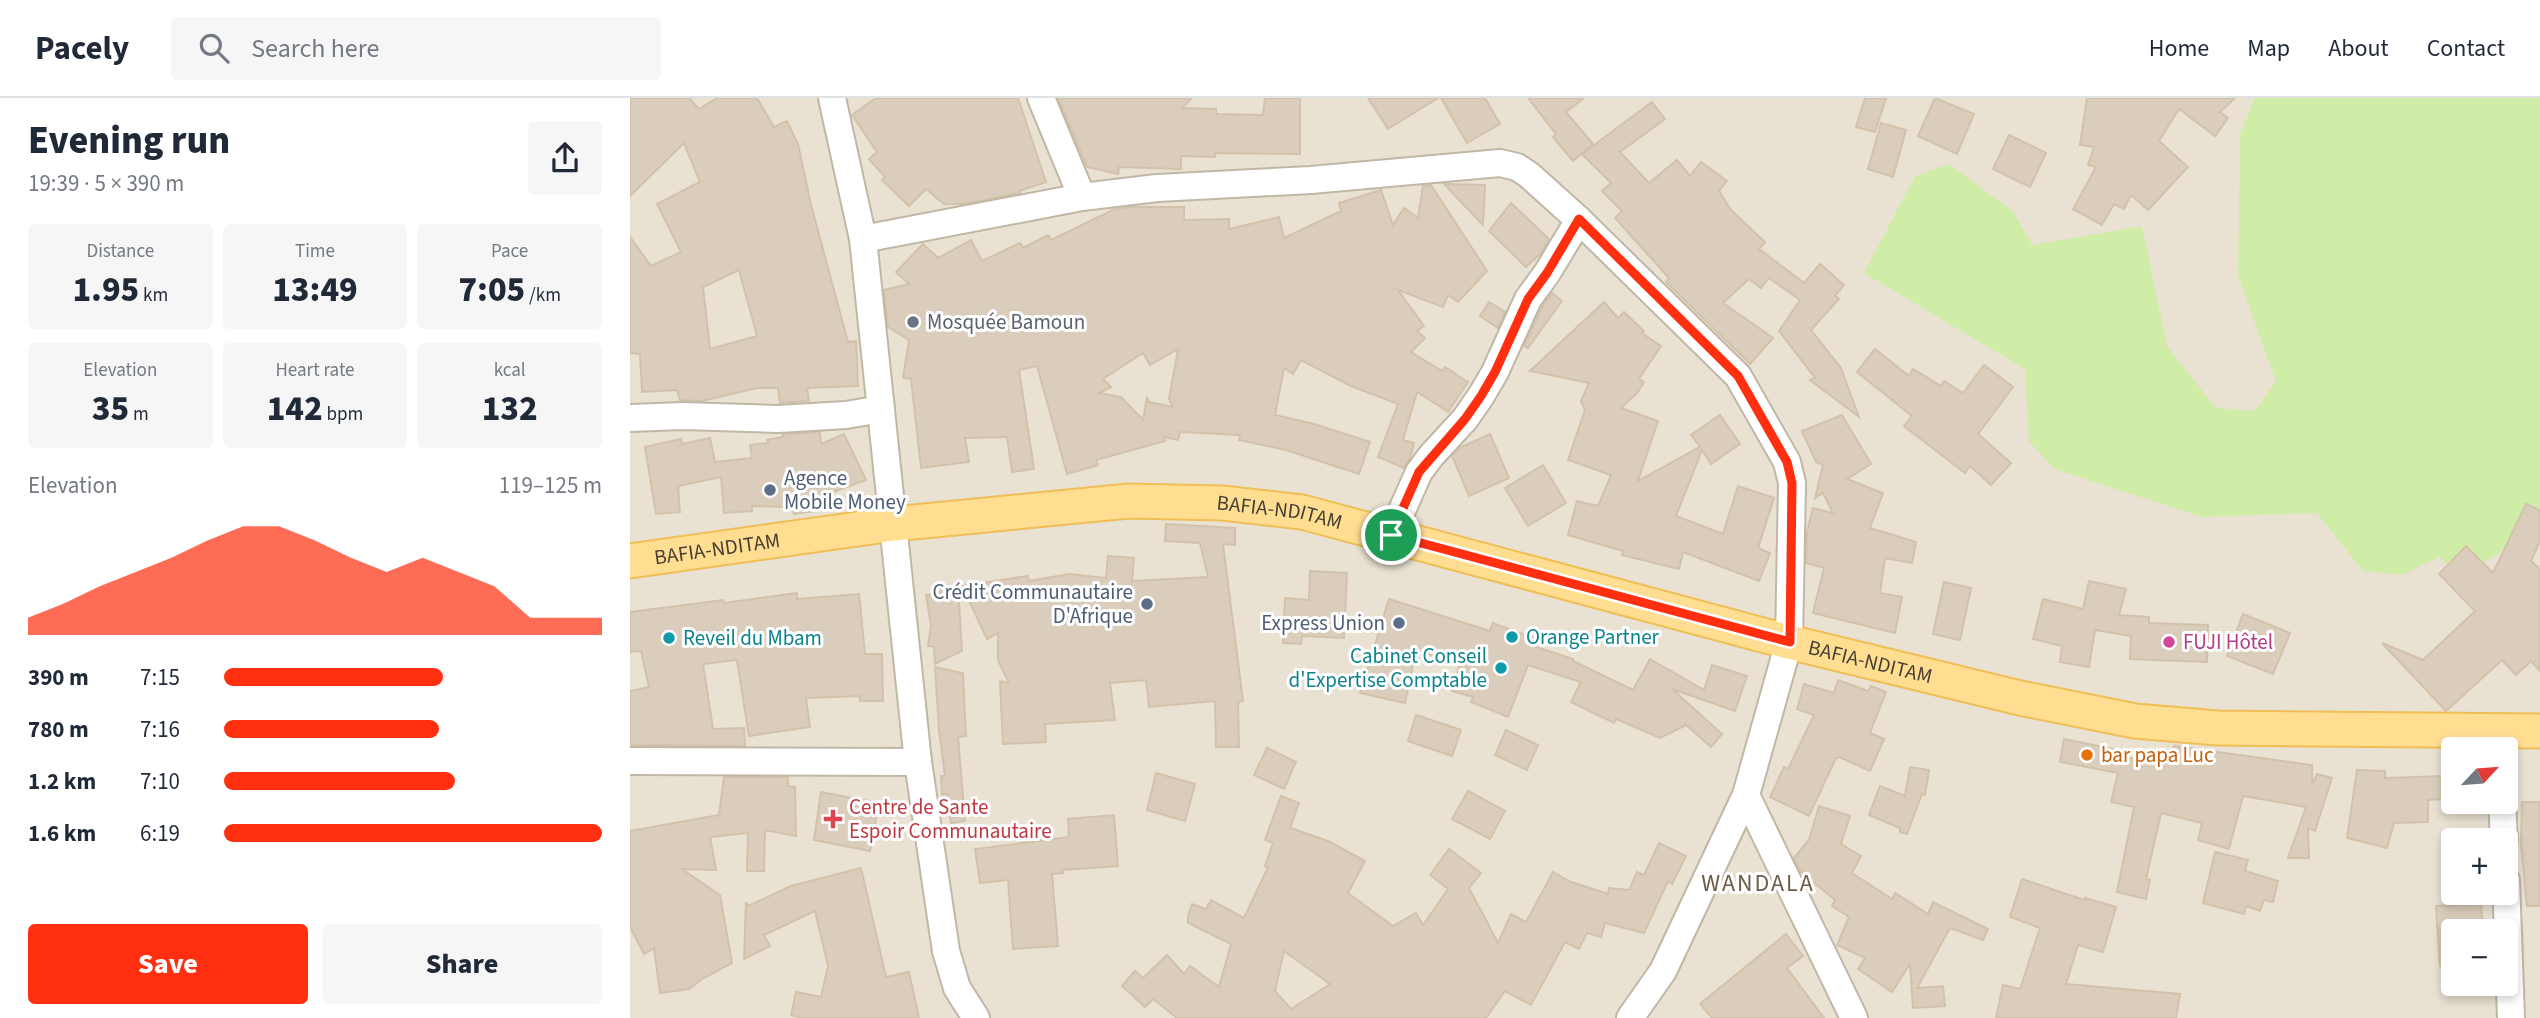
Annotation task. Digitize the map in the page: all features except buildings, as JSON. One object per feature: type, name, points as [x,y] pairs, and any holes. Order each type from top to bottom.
[{"type":"main road","name":"BAFIA-NDITAM","points":[[630,561],[893,524],[1129,501],[1222,503],[1302,512],[1790,642],[2020,698],[2135,721],[2218,728],[2521,732]]},
{"type":"street","points":[[832,98],[863,239],[918,762],[946,951],[957,988],[976,1018]]},
{"type":"street","points":[[1041,98],[1082,197]]},
{"type":"street","points":[[863,239],[1082,197],[1157,188],[1311,180],[1500,163],[1517,167],[1529,174],[1579,219],[1738,376],[1787,462],[1792,483],[1790,642],[1746,795],[1663,971],[1630,1018]]},
{"type":"street","points":[[1391,535],[1419,472],[1465,419],[1481,396],[1495,372],[1528,299],[1579,219]]},
{"type":"street","points":[[630,418],[683,416],[778,419],[846,415],[881,409]]},
{"type":"street","points":[[630,761],[918,762]]},
{"type":"street","points":[[1746,795],[1854,1018]]},
{"type":"street","points":[[2507,905],[2511,1018]]},
{"type":"shaded area","points":[[630,98],[2540,98],[2540,1018],[630,1018]]},
{"type":"green space","points":[[2255,98],[2540,98],[2540,509],[2506,549],[2462,575],[2439,557],[2402,575],[2363,571],[2317,513],[2202,517],[2054,469],[2029,441],[2025,369],[1864,273],[1915,176],[1949,164],[2013,211],[2032,245],[2142,226],[2167,346],[2216,408],[2255,411],[2276,381],[2238,276],[2240,134]]},
{"type":"place","name":"Mosquée Bamoun","points":[[913,322]]},
{"type":"place","name":"Agence Mobile Money","points":[[770,490]]},
{"type":"place","name":"Crédit Communautaire D'Afrique","points":[[1147,604]]},
{"type":"place","name":"Express Union","points":[[1399,623]]},
{"type":"place","name":"Orange Partner","points":[[1512,637]]},
{"type":"place","name":"Reveil du Mbam","points":[[669,638]]},
{"type":"place","name":"FUJI Hôtel","points":[[2169,642]]},
{"type":"place","name":"Cabinet Conseil d'Expertise Comptable","points":[[1501,668]]},
{"type":"place","name":"bar papa Luc","points":[[2087,755]]},
{"type":"place","name":"Centre de Sante Espoir Communautaire","points":[[833,819]]},
{"type":"district","name":"WANDALA","points":[[1758,883]]},
{"type":"route","points":[[1579,219],[1738,376],[1787,462],[1792,483],[1790,642],[1391,535],[1419,472],[1465,419],[1481,396],[1495,372],[1528,299],[1579,219]]}]
